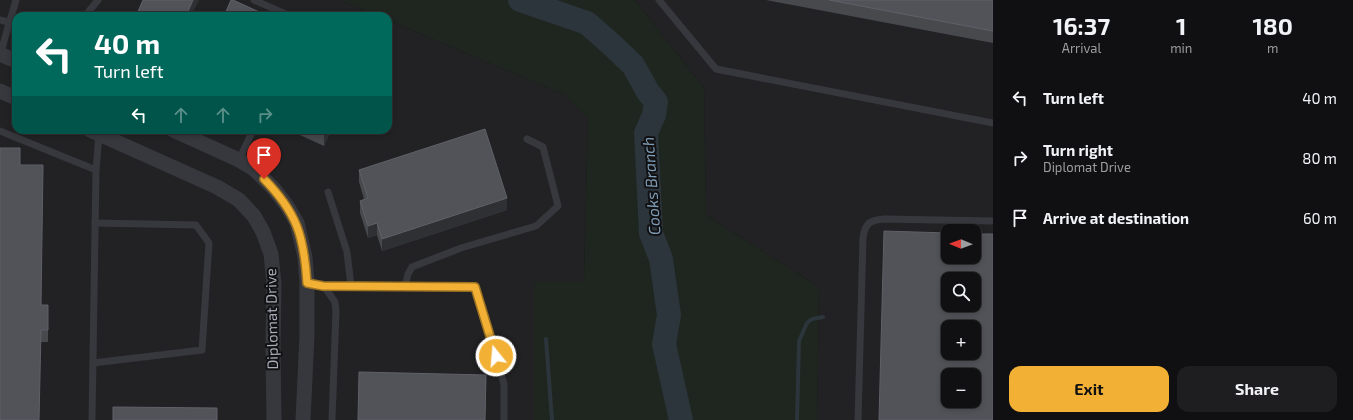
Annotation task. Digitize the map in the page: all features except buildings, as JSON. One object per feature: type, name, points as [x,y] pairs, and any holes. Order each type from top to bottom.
[{"type":"street","points":[[0,54],[12,59]]},
{"type":"street","points":[[0,91],[12,96]]},
{"type":"street","name":"Diplomat Drive","points":[[99,134],[218,187],[239,200],[254,216],[263,232],[271,254],[274,284],[274,420]]},
{"type":"street","points":[[182,134],[239,160],[254,169],[274,189],[297,223],[305,257],[307,283],[307,335],[303,420]]},
{"type":"lane","points":[[14,12],[16,0]]},
{"type":"lane","points":[[88,12],[98,0]]},
{"type":"lane","points":[[254,0],[281,12]]},
{"type":"lane","points":[[659,0],[716,69],[993,123]]},
{"type":"lane","points":[[0,20],[12,23]]},
{"type":"lane","points":[[0,54],[12,25]]},
{"type":"lane","points":[[0,131],[96,170]]},
{"type":"lane","points":[[92,420],[96,170],[94,134]]},
{"type":"lane","points":[[239,160],[251,134]]},
{"type":"lane","points":[[405,287],[408,274],[412,267],[461,248],[536,226],[558,206],[543,147],[527,139]]},
{"type":"lane","points":[[328,192],[347,252],[352,286]]},
{"type":"lane","points":[[858,420],[862,238],[864,229],[868,223],[874,220],[884,219],[993,221]]},
{"type":"lane","points":[[93,363],[202,350],[209,243],[196,225],[95,223]]},
{"type":"lane","points":[[307,283],[323,286],[475,287],[504,384],[504,420]]},
{"type":"lane","points":[[323,286],[335,302],[336,311],[332,420]]},
{"type":"shaded area","points":[[0,0],[340,0],[368,12],[12,12],[12,134],[392,134],[392,22],[565,95],[588,118],[584,282],[534,282],[534,420],[0,420]]},
{"type":"shaded area","points":[[340,0],[635,0],[704,88],[706,215],[819,287],[817,420],[534,420],[534,282],[584,282],[588,118],[565,95],[392,22],[392,12],[368,12]]},
{"type":"shaded area","points":[[635,0],[993,0],[993,420],[817,420],[819,287],[706,215],[704,88]]},
{"type":"waterway","name":"Cooks Branch","points":[[520,0],[587,23],[633,65],[648,92],[656,102],[654,115],[646,133],[651,233],[661,259],[669,315],[664,344],[681,420]]},
{"type":"waterway","points":[[797,420],[799,341],[807,323],[812,319],[823,317]]},
{"type":"waterway","points":[[546,339],[552,420]]},
{"type":"route","points":[[264,179],[287,206],[297,223],[305,257],[307,283],[323,286],[475,287],[496,356]]}]
